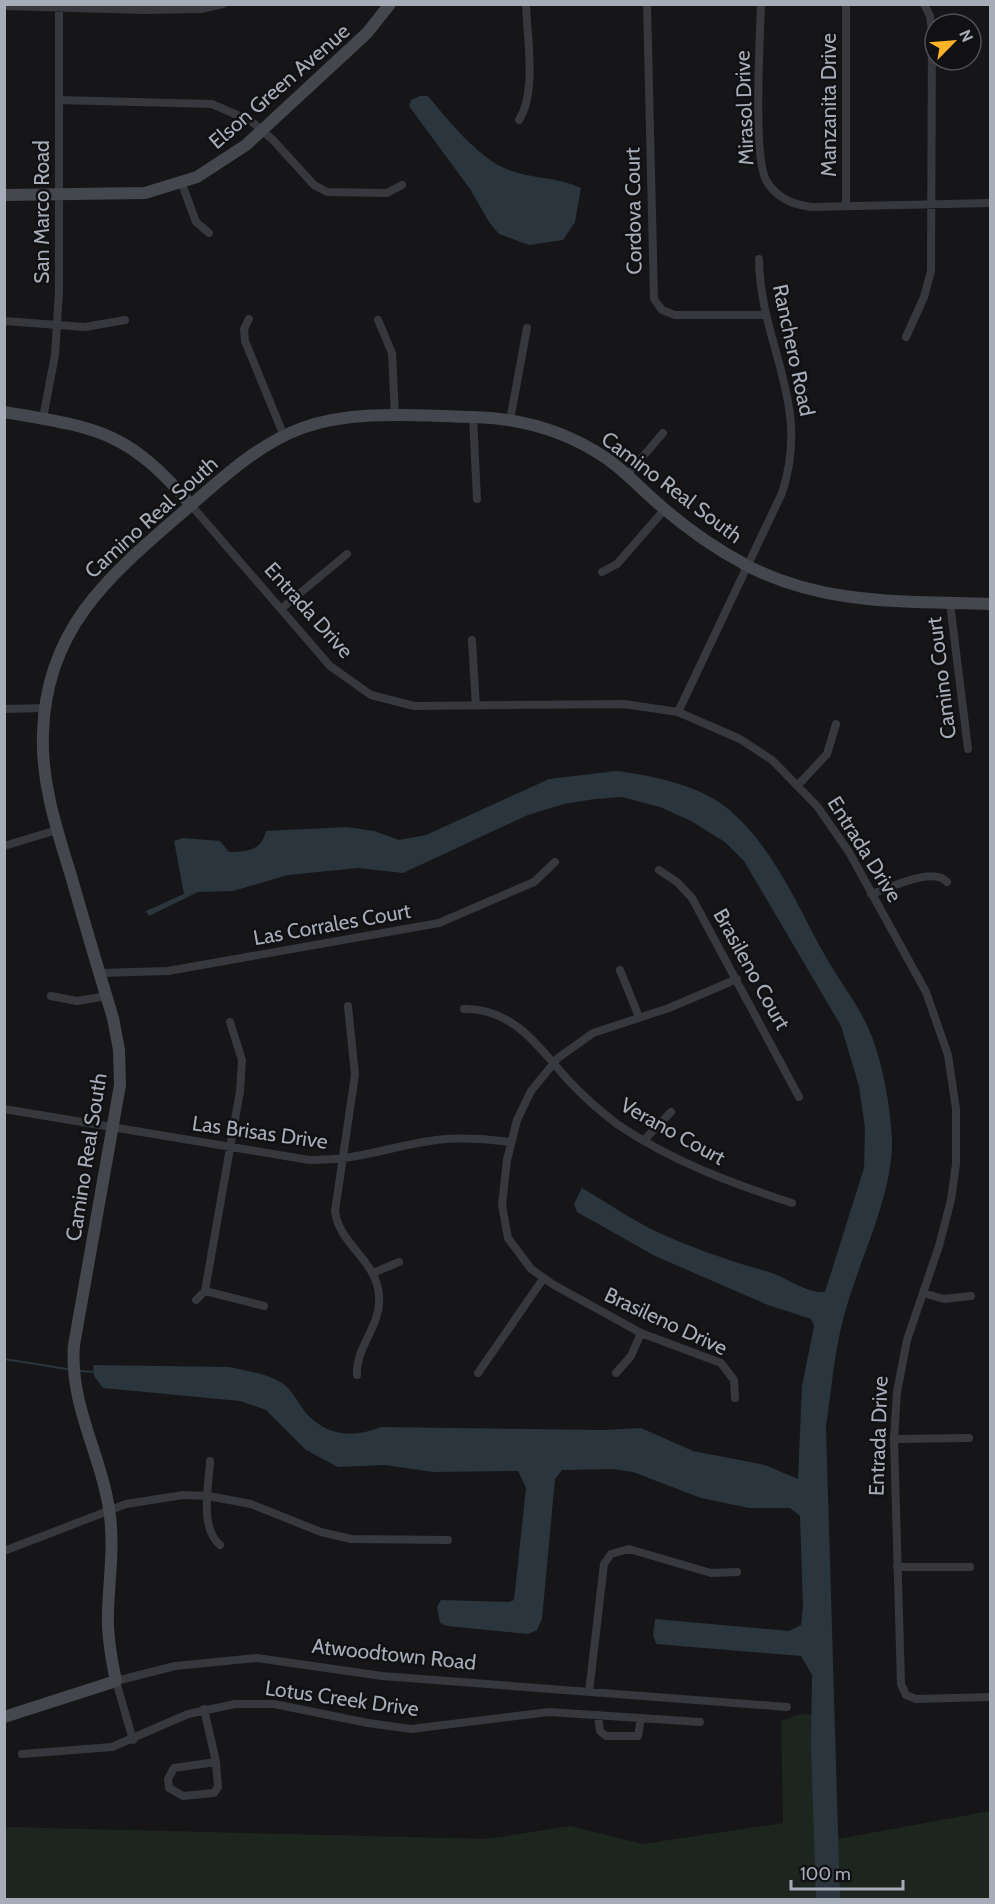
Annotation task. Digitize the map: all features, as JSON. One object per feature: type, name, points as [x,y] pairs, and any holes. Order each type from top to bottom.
[{"type":"street","points":[[4,6],[201,9],[223,4]]},
{"type":"street","name":"Elson Green Avenue","points":[[4,195],[136,194],[182,184],[230,158],[263,130],[367,33],[390,4]]},
{"type":"street","points":[[519,120],[525,111],[529,93],[526,4]]},
{"type":"street","name":"Cordova Court","points":[[647,4],[654,299],[662,310],[675,315],[765,315]]},
{"type":"street","name":"Mirasol Drive","points":[[761,4],[760,156],[763,173],[778,195],[793,203],[812,207],[990,204]]},
{"type":"street","name":"Manzanita Drive","points":[[846,4],[846,206]]},
{"type":"street","points":[[906,337],[930,280],[932,31],[930,16],[924,4]]},
{"type":"street","name":"San Marco Road","points":[[43,418],[58,325],[59,6]]},
{"type":"street","points":[[59,100],[212,104],[239,113],[263,130],[314,185],[327,192],[387,193],[402,185]]},
{"type":"street","points":[[182,184],[196,222],[209,232]]},
{"type":"street","name":"Ranchero Road","points":[[678,712],[782,493],[793,445],[792,417],[785,377],[765,315],[759,259]]},
{"type":"street","points":[[249,319],[244,329],[244,341],[284,435]]},
{"type":"street","points":[[4,321],[85,327],[125,320]]},
{"type":"street","points":[[378,321],[392,353],[395,415]]},
{"type":"street","points":[[510,420],[527,328]]},
{"type":"street","name":"Entrada Drive","points":[[4,412],[93,429],[122,441],[163,471],[330,666],[371,695],[414,706],[624,704],[678,712],[717,727],[758,750],[799,784],[834,828],[926,992],[948,1055],[955,1095],[957,1141],[953,1187],[939,1246],[901,1366],[894,1438],[901,1684],[911,1698],[990,1697]]},
{"type":"street","name":"Camino Real South","points":[[133,1740],[116,1681],[108,1634],[113,1564],[110,1509],[78,1403],[73,1352],[120,1085],[120,1050],[107,996],[57,830],[45,779],[44,708],[59,653],[89,600],[122,564],[191,505],[254,454],[284,435],[337,420],[395,415],[510,420],[565,435],[606,458],[665,509],[747,566],[791,584],[846,598],[894,603],[990,604]]},
{"type":"street","points":[[473,417],[477,499]]},
{"type":"street","points":[[627,475],[663,433]]},
{"type":"street","points":[[602,572],[617,564],[665,509]]},
{"type":"street","points":[[281,609],[347,554]]},
{"type":"street","name":"Camino Court","points":[[950,603],[968,749]]},
{"type":"street","points":[[472,640],[476,706]]},
{"type":"street","points":[[4,709],[44,708]]},
{"type":"street","points":[[799,784],[827,754],[836,724]]},
{"type":"street","points":[[4,846],[57,830]]},
{"type":"street","name":"Las Corrales Court","points":[[100,973],[168,971],[439,923],[534,882],[555,862]]},
{"type":"street","name":"Brasileno Court","points":[[659,870],[677,882],[692,898],[800,1097]]},
{"type":"street","points":[[871,894],[930,874],[941,876],[948,882]]},
{"type":"street","points":[[620,970],[639,1017]]},
{"type":"street","name":"Brasileno Drive","points":[[735,1398],[734,1380],[721,1363],[641,1333],[543,1279],[518,1255],[504,1227],[502,1205],[510,1142],[517,1120],[531,1091],[554,1063],[593,1033],[687,1001],[737,979]]},
{"type":"street","points":[[51,996],[77,1001],[107,996]]},
{"type":"street","points":[[348,1006],[355,1075],[335,1211],[336,1222],[345,1239],[360,1254],[373,1273],[379,1295],[377,1316],[358,1360],[357,1375]]},
{"type":"street","name":"Verano Court","points":[[464,1009],[486,1010],[500,1015],[526,1033],[602,1112],[644,1140],[717,1177],[792,1203]]},
{"type":"street","points":[[196,1300],[205,1291],[231,1147],[242,1065],[240,1047],[230,1022]]},
{"type":"street","name":"Las Brisas Drive","points":[[4,1109],[309,1160],[343,1160],[435,1140],[470,1138],[510,1142]]},
{"type":"street","points":[[644,1140],[671,1112]]},
{"type":"street","points":[[373,1273],[399,1262]]},
{"type":"street","points":[[478,1373],[543,1279]]},
{"type":"street","points":[[205,1291],[264,1306]]},
{"type":"street","points":[[923,1293],[944,1299],[971,1296]]},
{"type":"street","points":[[616,1373],[631,1356],[641,1333]]},
{"type":"street","points":[[894,1438],[969,1438]]},
{"type":"street","points":[[210,1461],[209,1531],[220,1545]]},
{"type":"street","points":[[4,1551],[110,1509],[162,1497],[208,1496],[251,1504],[344,1538],[448,1540]]},
{"type":"street","points":[[589,1692],[604,1564],[611,1554],[628,1549],[711,1573],[737,1572]]},
{"type":"street","points":[[897,1567],[970,1566]]},
{"type":"street","name":"Atwoodtown Road","points":[[4,1717],[116,1681],[175,1666],[257,1658],[382,1676],[787,1707]]},
{"type":"street","name":"Lotus Creek Drive","points":[[22,1754],[102,1749],[133,1740],[204,1709],[234,1704],[274,1704],[368,1723],[411,1729],[525,1713],[700,1722]]},
{"type":"street","points":[[204,1709],[212,1734],[216,1762],[218,1787],[214,1792],[183,1796],[169,1788],[168,1779],[174,1768],[216,1762]]},
{"type":"street","points":[[598,1715],[600,1731],[606,1736],[638,1736],[641,1718]]},
{"type":"shaded area","points":[[420,96],[428,96],[475,148],[498,165],[518,173],[572,184],[581,188],[575,222],[563,240],[529,245],[499,234],[489,222],[470,189],[409,106],[411,100]]},
{"type":"shaded area","points":[[616,771],[659,778],[703,793],[727,808],[759,841],[784,879],[827,959],[862,1016],[876,1048],[886,1088],[892,1140],[888,1180],[844,1317],[834,1364],[826,1427],[840,1899],[816,1899],[811,1745],[812,1675],[801,1656],[656,1644],[653,1635],[655,1619],[789,1631],[801,1625],[803,1606],[800,1516],[790,1508],[749,1508],[701,1498],[633,1472],[612,1469],[562,1470],[555,1479],[542,1619],[537,1630],[528,1634],[447,1626],[440,1623],[437,1607],[441,1600],[509,1602],[514,1600],[526,1488],[518,1471],[433,1472],[385,1465],[338,1467],[306,1450],[266,1410],[240,1401],[103,1388],[94,1376],[93,1365],[229,1367],[280,1382],[290,1390],[312,1419],[328,1429],[345,1434],[381,1427],[603,1430],[641,1428],[693,1451],[765,1465],[798,1479],[802,1386],[814,1326],[811,1319],[768,1305],[655,1256],[577,1212],[574,1204],[582,1188],[667,1237],[776,1275],[804,1288],[825,1292],[864,1168],[865,1128],[859,1086],[841,1026],[744,861],[725,842],[691,821],[660,807],[622,797],[595,799],[564,804],[528,815],[403,873],[358,868],[288,875],[233,891],[198,892],[149,916],[146,911],[184,894],[174,841],[183,838],[220,841],[229,852],[252,849],[261,843],[266,831],[347,827],[374,831],[399,840],[426,835],[549,779]]},
{"type":"shaded area","points":[[800,1714],[821,1716],[838,1845],[838,1839],[990,1811],[990,1899],[5,1900],[5,1827],[487,1839],[570,1826],[643,1844],[783,1823],[781,1721]]},
{"type":"waterway","points":[[4,1359],[67,1369]]},
{"type":"waterway","points":[[80,1371],[95,1372]]}]
